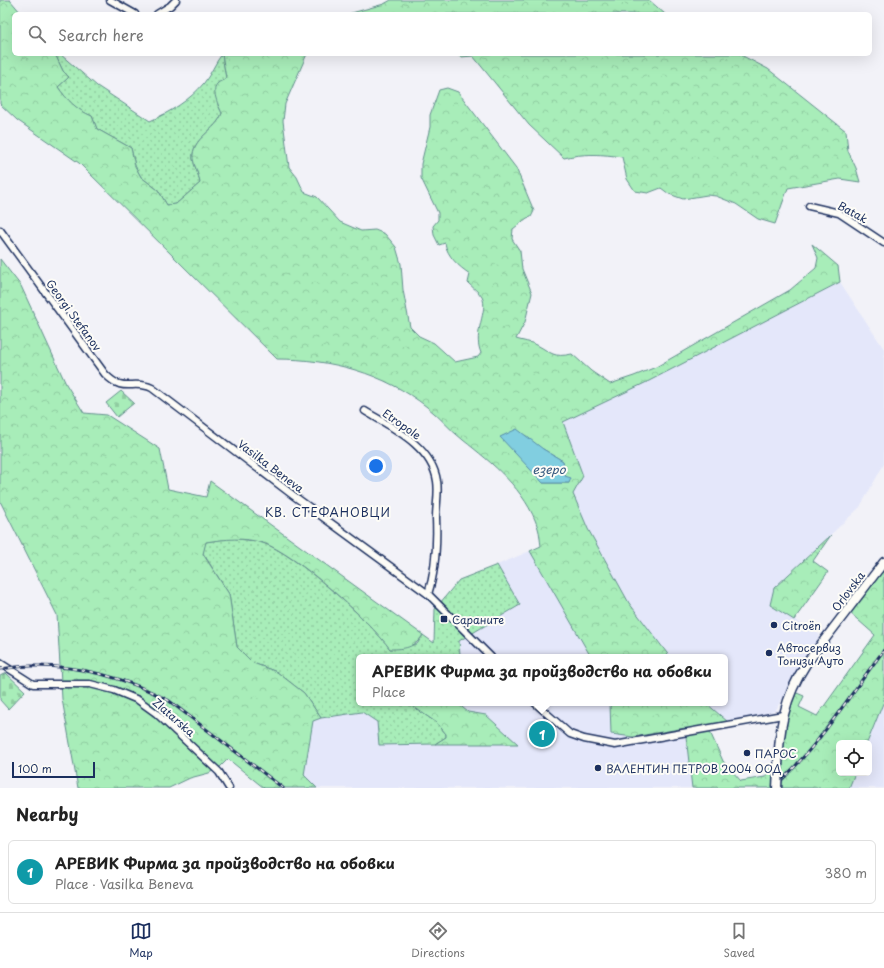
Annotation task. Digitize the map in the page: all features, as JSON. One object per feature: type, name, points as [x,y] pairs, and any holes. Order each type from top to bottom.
[{"type":"main road","name":"Orlovska","points":[[777,788],[779,736],[783,715],[791,689],[806,664],[884,562]]},
{"type":"street","points":[[110,0],[131,12]]},
{"type":"street","points":[[160,12],[176,0]]},
{"type":"street","name":"Batak","points":[[809,206],[839,213],[884,243]]},
{"type":"street","name":"Georgi Stefanov","points":[[0,230],[112,382],[119,385],[147,385]]},
{"type":"street","name":"Vasilka Beneva","points":[[147,385],[428,594],[488,654]]},
{"type":"street","name":"Etropole","points":[[365,411],[407,437],[420,450],[435,471],[438,487],[435,548],[432,583],[428,594]]},
{"type":"street","name":"Zlatarska","points":[[0,663],[33,684],[90,684],[114,690],[138,700],[156,713],[219,772],[228,788]]},
{"type":"street","points":[[539,706],[570,734],[584,740],[615,745],[783,715]]},
{"type":"shaded area","points":[[840,282],[884,349],[884,464],[860,507],[774,588],[770,605],[820,635],[775,711],[728,722],[709,706],[728,706],[728,654],[668,654],[629,603],[588,529],[572,494],[583,476],[563,422],[649,381]]},
{"type":"shaded area","points":[[530,551],[589,654],[460,654],[459,641],[520,605],[497,565]]},
{"type":"shaded area","points":[[884,701],[884,788],[848,788],[853,776],[872,776],[872,740],[868,740]]},
{"type":"shaded area","points":[[461,706],[610,706],[611,734],[633,737],[685,728],[692,788],[317,788],[304,775],[313,721],[321,718],[362,712],[377,722],[380,745],[445,744],[486,715],[468,712]]},
{"type":"green space","points":[[0,0],[10,0],[20,12],[12,12],[12,56],[56,56],[63,71],[69,77],[58,87],[77,108],[92,116],[97,129],[131,148],[135,166],[141,177],[158,190],[167,205],[176,204],[200,183],[193,159],[193,151],[200,140],[215,125],[222,113],[216,98],[215,89],[218,83],[226,78],[222,56],[306,56],[285,104],[283,121],[289,167],[297,177],[304,192],[317,197],[340,222],[361,231],[375,230],[385,234],[396,247],[401,264],[403,290],[410,327],[419,336],[434,343],[455,362],[478,357],[481,353],[478,337],[484,303],[481,295],[468,283],[470,274],[454,261],[446,248],[445,243],[439,245],[434,235],[433,226],[438,220],[438,213],[421,178],[421,164],[430,127],[430,115],[439,90],[447,88],[458,92],[516,168],[534,211],[531,217],[527,218],[513,229],[512,239],[520,251],[522,269],[532,293],[525,322],[516,339],[535,344],[557,355],[572,354],[591,371],[610,384],[656,367],[790,290],[816,268],[818,258],[812,244],[838,266],[840,282],[649,381],[563,422],[583,476],[573,494],[588,529],[629,603],[668,654],[589,654],[530,551],[541,546],[539,530],[533,514],[525,501],[507,478],[427,407],[393,385],[356,370],[337,365],[277,359],[79,163],[17,120],[0,104]],"holes":[[[543,449],[563,461],[565,476],[569,483],[543,483]]]},
{"type":"green space","points":[[391,0],[649,0],[663,12],[355,12],[384,4]]},
{"type":"green space","points":[[56,56],[62,56],[97,86],[150,121],[186,101],[204,83],[217,61],[221,56],[222,56],[226,78],[217,84],[218,105],[222,113],[215,125],[200,140],[193,151],[193,159],[200,183],[176,204],[167,205],[158,190],[141,177],[135,166],[131,148],[97,129],[92,116],[77,108],[61,92],[58,87],[69,77],[63,71]]},
{"type":"green space","points":[[473,56],[743,56],[768,69],[846,131],[848,151],[856,168],[860,182],[840,179],[788,188],[775,224],[758,219],[736,204],[716,196],[707,195],[683,199],[669,194],[661,188],[648,193],[635,191],[627,179],[622,157],[593,154],[564,158],[529,125]]},
{"type":"green space","points":[[0,259],[21,286],[66,384],[84,413],[107,415],[160,449],[168,489],[206,497],[210,481],[423,635],[416,643],[409,647],[390,649],[366,622],[331,589],[294,560],[277,549],[256,541],[242,539],[227,539],[206,542],[203,554],[229,594],[237,647],[253,663],[277,672],[304,693],[321,718],[313,721],[304,775],[317,788],[264,788],[228,759],[220,767],[209,773],[190,778],[169,788],[78,788],[62,699],[57,615],[0,501]]},
{"type":"green space","points":[[121,391],[134,403],[117,417],[106,403]]},
{"type":"green space","points":[[831,535],[813,561],[828,572],[794,620],[770,605],[774,588]]},
{"type":"green space","points":[[232,538],[255,541],[277,549],[312,574],[350,606],[390,649],[417,644],[423,635],[434,643],[435,609],[459,580],[497,565],[520,605],[459,641],[460,654],[356,654],[356,706],[412,706],[437,723],[446,734],[446,737],[435,744],[379,745],[377,722],[362,712],[321,718],[304,693],[277,672],[253,663],[237,647],[229,594],[203,553],[205,542]]},
{"type":"green space","points":[[884,566],[884,701],[868,740],[836,740],[836,776],[854,776],[849,788],[692,788],[685,728],[633,737],[611,734],[610,706],[709,706],[728,722],[710,732],[723,761],[741,781],[765,777],[780,746],[792,691],[804,696],[799,707],[817,716],[875,635],[849,612]]},
{"type":"green space","points":[[6,673],[25,691],[8,709],[0,700],[0,676]]},
{"type":"green space","points":[[412,706],[461,706],[468,712],[486,715],[518,744],[435,744],[446,737],[446,734],[437,723]]},
{"type":"water","name":"езеро","points":[[517,429],[543,449],[563,461],[565,476],[571,478],[569,483],[543,483],[500,437]]},
{"type":"railway","points":[[773,788],[789,773],[832,722],[884,650]]},
{"type":"railway","points":[[0,669],[31,666],[67,668],[102,674],[136,685],[168,700],[283,788]]},
{"type":"place","name":"Сараните","points":[[444,619]]},
{"type":"place","name":"Citroën","points":[[774,625]]},
{"type":"place","name":"Автосервиз Тонизи Ауто","points":[[769,653]]},
{"type":"place","name":"АРЕВИК Фирма за пройзводство на обовки","points":[[542,734]]},
{"type":"place","name":"ПАРОС","points":[[747,753]]},
{"type":"place","name":"ВАЛЕНТИН ПЕТРОВ 2004 ООД","points":[[598,768]]},
{"type":"district","name":"КВ. СТЕФАНОВЦИ","points":[[328,512]]}]
